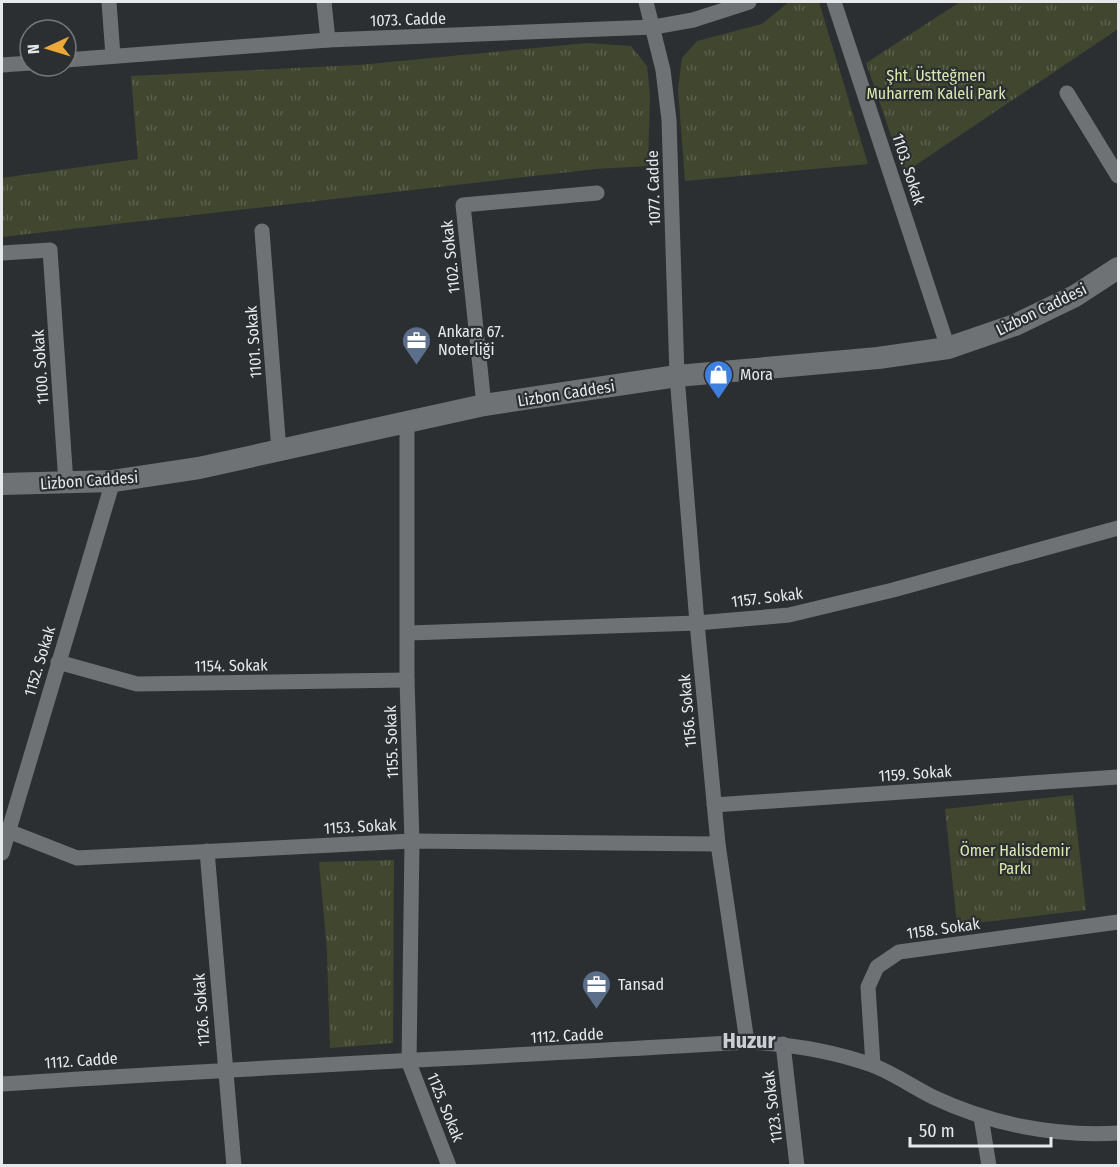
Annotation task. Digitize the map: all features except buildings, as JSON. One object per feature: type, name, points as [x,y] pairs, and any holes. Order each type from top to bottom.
[{"type":"main road","name":"Lizbon Caddesi","points":[[2,484],[113,481],[199,468],[484,405],[677,376],[878,358],[948,348],[1015,325],[1075,296],[1119,268]]},
{"type":"street","points":[[109,2],[113,56]]},
{"type":"street","points":[[324,2],[328,40]]},
{"type":"street","name":"1077. Cadde","points":[[646,2],[663,70],[669,120],[677,376]]},
{"type":"street","name":"1073. Cadde","points":[[78,59],[328,40],[654,27],[693,20],[749,2]]},
{"type":"street","name":"1103. Sokak","points":[[834,2],[948,348]]},
{"type":"street","points":[[2,65],[18,64]]},
{"type":"street","points":[[1067,93],[1119,176]]},
{"type":"street","name":"1102. Sokak","points":[[484,405],[462,205],[597,193]]},
{"type":"street","name":"1101. Sokak","points":[[262,231],[279,451]]},
{"type":"street","name":"1100. Sokak","points":[[2,253],[50,250],[66,483]]},
{"type":"street","name":"1156. Sokak","points":[[677,376],[718,844],[747,1042]]},
{"type":"street","name":"1155. Sokak","points":[[407,421],[409,633],[407,680],[412,841],[409,1063]]},
{"type":"street","name":"1152. Sokak","points":[[2,853],[113,481]]},
{"type":"street","name":"1157. Sokak","points":[[409,633],[697,624],[789,615],[893,590],[1119,528]]},
{"type":"street","name":"1154. Sokak","points":[[58,662],[137,684],[407,680]]},
{"type":"street","name":"1159. Sokak","points":[[714,805],[1119,777]]},
{"type":"street","name":"1153. Sokak","points":[[8,831],[77,858],[412,841],[718,844]]},
{"type":"street","name":"1126. Sokak","points":[[207,851],[234,1166]]},
{"type":"street","name":"1158. Sokak","points":[[873,1065],[868,987],[877,967],[899,952],[1119,922]]},
{"type":"street","name":"1112. Cadde","points":[[2,1084],[224,1069],[409,1063],[747,1042],[783,1044],[873,1065],[934,1098],[981,1117],[1041,1130],[1119,1133]]},
{"type":"street","name":"1123. Sokak","points":[[783,1044],[797,1166]]},
{"type":"street","name":"1125. Sokak","points":[[409,1063],[449,1166]]},
{"type":"street","points":[[981,1117],[989,1166]]},
{"type":"green space","points":[[789,2],[819,2],[868,164],[685,181],[678,89],[682,58],[697,41],[762,24]]},
{"type":"green space","name":"Şht. Üstteğmen Muharrem Kaleli Park","points":[[960,2],[1118,2],[1118,29],[904,173],[866,63]]},
{"type":"green space","points":[[587,43],[631,46],[647,66],[650,95],[648,166],[596,169],[2,237],[2,178],[138,159],[131,76],[358,65]]},
{"type":"green space","name":"Ömer Halisdemir Parkı","points":[[1073,795],[1086,910],[957,925],[945,809]]},
{"type":"green space","points":[[394,860],[393,1043],[330,1048],[327,951],[319,862]]},
{"type":"place","name":"Ankara 67. Noterliği","points":[[417,366]]},
{"type":"place","name":"Mora","points":[[719,400]]},
{"type":"place","name":"Tansad","points":[[597,1010]]},
{"type":"district","name":"Huzur","points":[[749,1040]]}]
